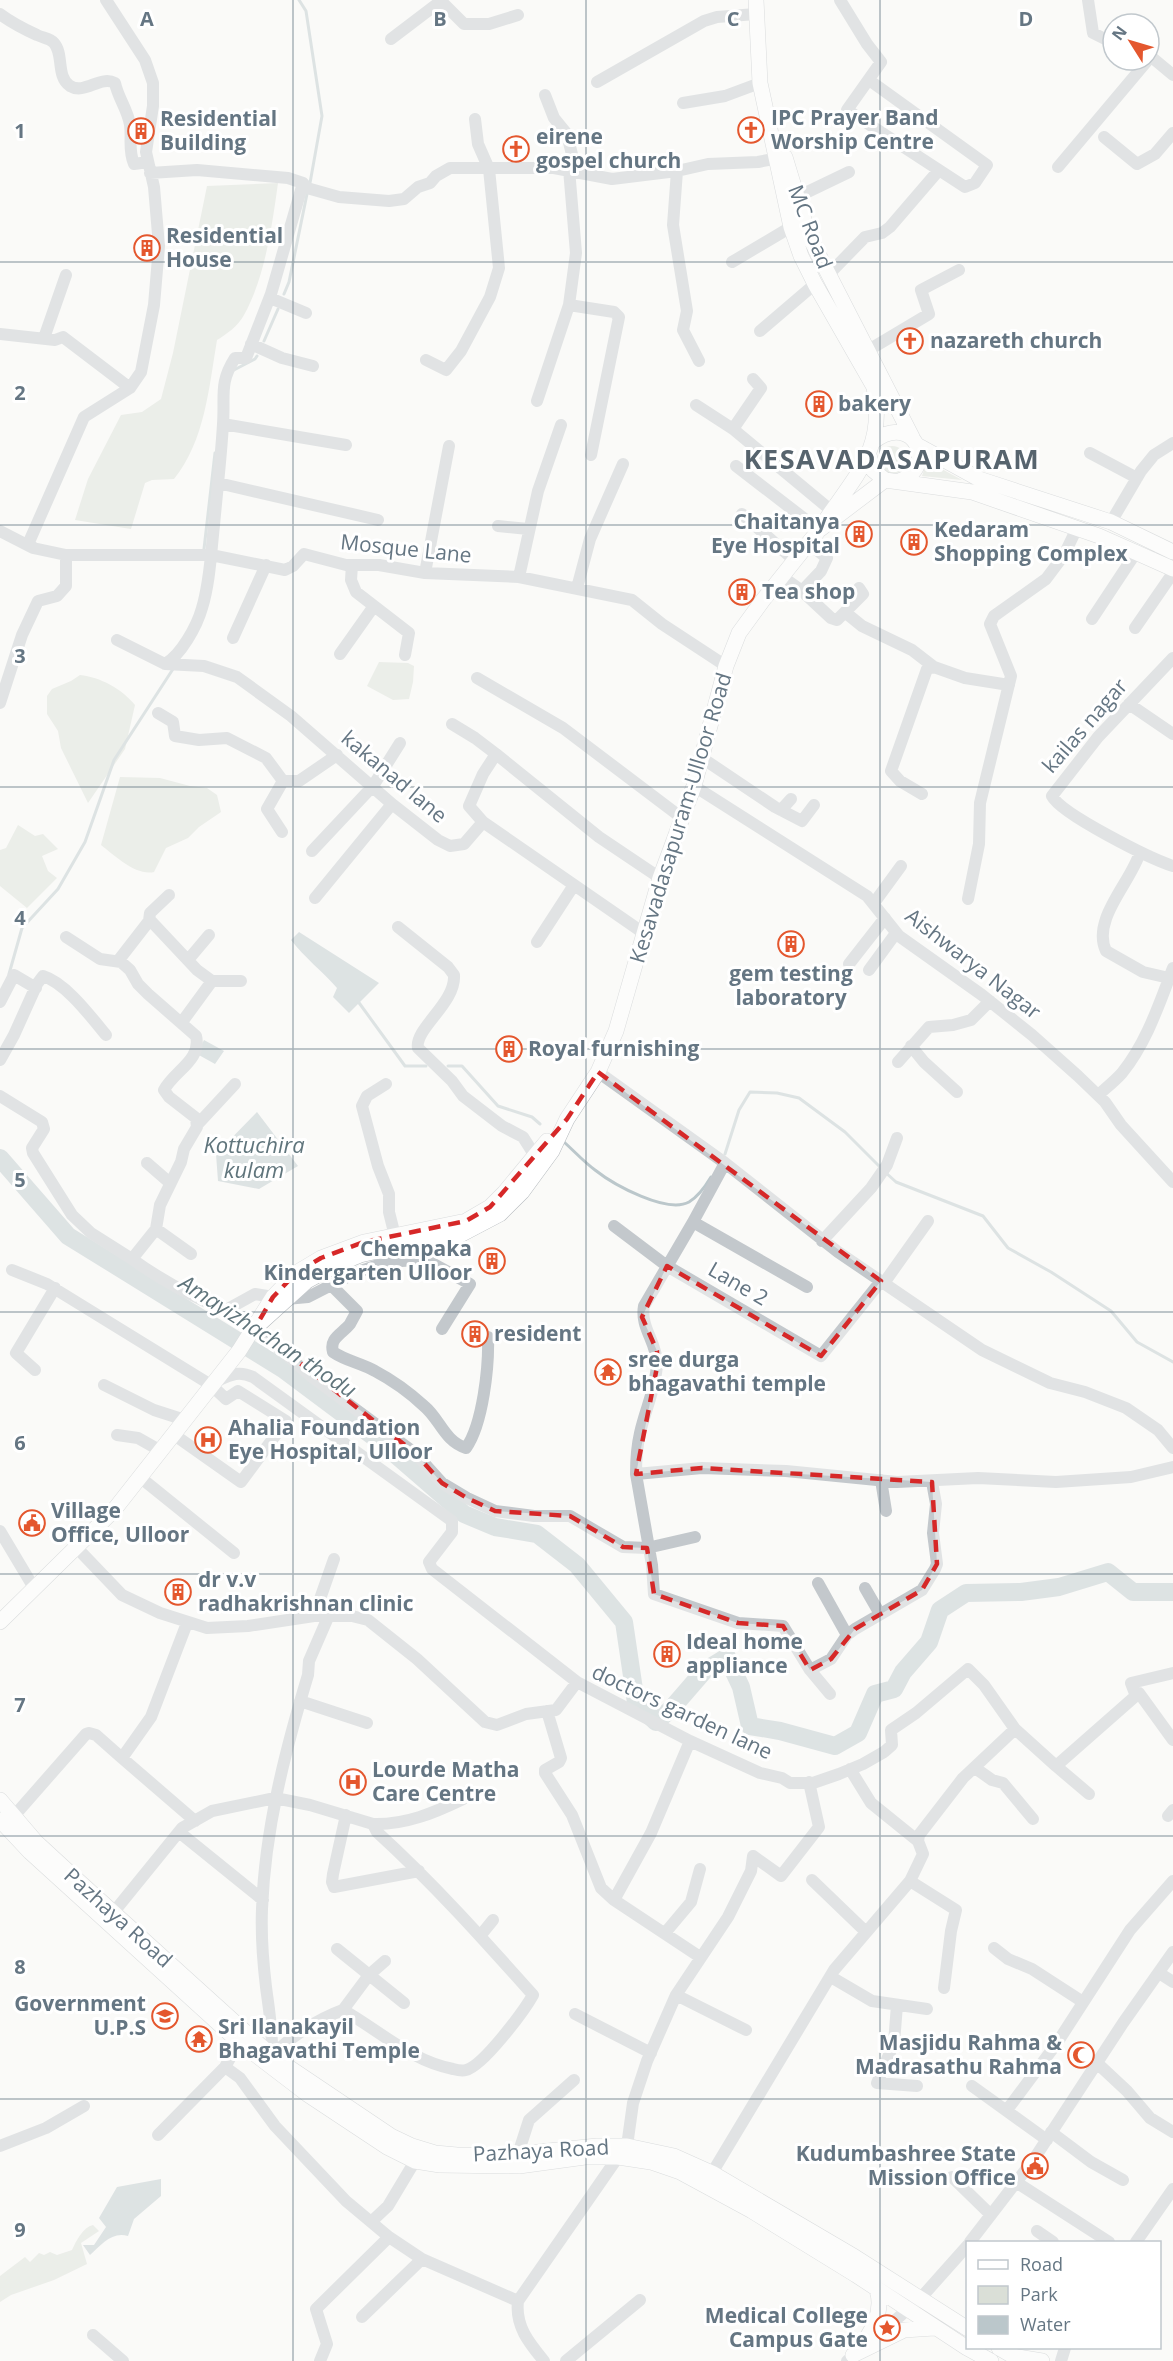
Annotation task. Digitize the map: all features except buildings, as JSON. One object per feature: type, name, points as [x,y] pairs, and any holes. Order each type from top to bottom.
[{"type":"main road","name":"MC Road","points":[[766,0],[772,103],[791,227],[801,256],[815,284],[874,387],[878,404],[877,425],[872,448]]},
{"type":"main road","name":"MC Road","points":[[756,7],[760,83],[781,157],[809,236],[915,441]]},
{"type":"main road","points":[[819,530],[872,448],[890,431],[902,432],[975,486],[1137,551],[1173,571]]},
{"type":"main road","points":[[819,530],[892,480],[912,474],[919,460],[915,441]]},
{"type":"main road","points":[[872,448],[873,470],[892,480],[975,486],[1111,522],[1173,552]]},
{"type":"main road","name":"Kesavadasapuram-Ulloor Road","points":[[211,1385],[296,1273],[321,1258],[364,1242],[466,1221],[490,1207],[567,1119],[598,1072],[616,1031],[660,878],[694,786],[726,666],[739,633],[807,542],[819,530]]},
{"type":"main road","name":"Kesavadasapuram-Ulloor Road","points":[[279,1298],[338,1264],[360,1255],[460,1235],[500,1214],[522,1192],[552,1151],[567,1119]]},
{"type":"main road","points":[[1,1620],[114,1510],[211,1385]]},
{"type":"main road","name":"Pazhaya Road","points":[[0,1800],[7,1818],[113,1913],[269,2060],[370,2123],[412,2146],[435,2153],[498,2156],[597,2146],[674,2156],[712,2173],[855,2257],[913,2305]]},
{"type":"main road","points":[[7,1818],[30,1852],[239,2042],[269,2060],[340,2118],[387,2147],[415,2161],[440,2165],[519,2166],[621,2150],[680,2172],[788,2233],[877,2290],[966,2328]]},
{"type":"main road","points":[[850,2358],[870,2335],[881,2303],[877,2290]]},
{"type":"main road","points":[[913,2305],[935,2328],[966,2346]]},
{"type":"main road","points":[[850,2358],[904,2330],[935,2328]]},
{"type":"main road","points":[[971,2349],[991,2361]]},
{"type":"main road","points":[[1000,2349],[1015,2359],[1042,2361]]},
{"type":"street","points":[[33,548],[29,542],[84,417],[130,388],[141,372],[154,305],[159,246],[154,187],[146,152],[153,106],[153,83],[145,60],[106,0]]},
{"type":"street","points":[[391,39],[440,0],[464,24],[489,24],[518,15]]},
{"type":"street","points":[[840,0],[881,62],[868,80],[847,110],[965,188],[975,183],[987,165],[868,80]]},
{"type":"street","points":[[1088,0],[1093,33],[1101,37]]},
{"type":"street","points":[[597,82],[704,21],[756,7]]},
{"type":"street","points":[[0,14],[12,23],[52,40],[58,53],[64,80],[70,86],[79,89],[108,81],[116,83],[118,96],[130,125],[130,146],[134,164],[149,167],[288,178],[303,183],[307,188],[339,197],[389,201],[404,199],[418,187],[430,183],[436,176],[450,168],[573,170],[591,176],[612,178],[677,171],[708,164],[758,162],[781,157]]},
{"type":"street","points":[[1058,167],[1137,72]]},
{"type":"street","points":[[683,103],[725,96],[760,83]]},
{"type":"street","points":[[537,401],[569,305],[576,253],[573,170],[567,134],[554,118],[545,95]]},
{"type":"street","points":[[426,360],[446,370],[461,351],[490,297],[499,268],[489,169],[478,144],[475,119]]},
{"type":"street","points":[[1104,137],[1137,164],[1155,154],[1173,133]]},
{"type":"street","points":[[828,275],[865,237],[882,233],[890,227],[939,170]]},
{"type":"street","points":[[677,171],[673,225],[687,311],[683,330],[699,361]]},
{"type":"street","points":[[797,197],[849,172]]},
{"type":"street","points":[[117,640],[165,664],[176,658],[201,614],[211,555],[226,372],[236,358],[246,358],[270,298],[303,183]]},
{"type":"street","points":[[732,262],[791,227]]},
{"type":"street","points":[[867,351],[929,314],[921,290],[959,270]]},
{"type":"street","points":[[45,338],[66,275]]},
{"type":"street","points":[[760,331],[815,284]]},
{"type":"street","points":[[270,298],[306,313]]},
{"type":"street","points":[[569,305],[614,312],[619,317],[591,456]]},
{"type":"street","points":[[0,334],[55,340],[63,337],[130,388]]},
{"type":"street","points":[[251,344],[282,358],[313,366]]},
{"type":"street","points":[[733,429],[761,388],[753,379]]},
{"type":"street","points":[[696,405],[733,429],[832,511]]},
{"type":"street","points":[[223,424],[346,445]]},
{"type":"street","points":[[519,577],[538,491],[561,425]]},
{"type":"street","points":[[1111,522],[1137,478],[1154,455],[1173,443]]},
{"type":"street","points":[[425,573],[449,446]]},
{"type":"street","points":[[1090,453],[1137,478]]},
{"type":"street","points":[[577,588],[590,539],[623,464]]},
{"type":"street","points":[[736,466],[819,530]]},
{"type":"street","points":[[218,483],[378,520]]},
{"type":"street","points":[[742,514],[794,560]]},
{"type":"street","points":[[498,526],[528,529]]},
{"type":"street","points":[[969,899],[979,844],[980,803],[1011,676],[990,624],[994,616],[1047,579],[1064,555],[1077,528]]},
{"type":"street","name":"Mosque Lane","points":[[0,531],[33,548],[66,555],[211,555],[285,570],[293,566],[304,554],[352,565],[379,565],[425,573],[519,577],[632,600],[662,624],[726,666]]},
{"type":"street","points":[[802,591],[827,563],[827,558],[807,542]]},
{"type":"street","points":[[1092,619],[1137,551]]},
{"type":"street","points":[[0,703],[22,635],[39,601],[57,596],[66,586],[66,555]]},
{"type":"street","points":[[233,638],[266,565]]},
{"type":"street","points":[[352,565],[351,580],[356,592],[409,633],[405,655]]},
{"type":"street","points":[[1135,628],[1173,571]]},
{"type":"street","points":[[781,576],[802,591],[831,618],[837,620],[863,594],[859,588]]},
{"type":"street","points":[[340,654],[374,606]]},
{"type":"street","points":[[846,613],[862,626],[912,650],[934,667],[965,678],[1009,685]]},
{"type":"street","name":"kailas nagar","points":[[1173,658],[1098,737],[1052,796],[1056,802],[1077,817],[1140,852],[1173,866]]},
{"type":"street","name":"kakanad lane","points":[[165,664],[204,666],[237,676],[282,709],[392,804],[438,840],[450,846],[464,844],[483,822]]},
{"type":"street","points":[[922,794],[900,781],[891,771],[927,669],[934,667]]},
{"type":"street","points":[[477,678],[563,728],[682,818]]},
{"type":"street","points":[[1129,704],[1173,734]]},
{"type":"street","points":[[158,713],[172,722],[175,736],[199,740],[227,738],[266,758],[283,781],[299,782],[337,755]]},
{"type":"street","points":[[452,724],[496,754],[599,837],[660,878]]},
{"type":"street","points":[[312,851],[373,786],[400,743]]},
{"type":"street","points":[[496,754],[483,774],[470,806],[472,811],[483,822],[645,934]]},
{"type":"street","points":[[702,758],[781,810],[802,821],[814,805]]},
{"type":"street","points":[[282,832],[267,808],[283,781]]},
{"type":"street","name":"Aishwarya Nagar","points":[[694,786],[867,896],[896,933],[990,1001],[1032,1035],[1098,1095],[1121,1125],[1173,1182]]},
{"type":"street","points":[[781,810],[790,799]]},
{"type":"street","points":[[315,898],[392,804]]},
{"type":"street","points":[[1098,1095],[1122,1072],[1143,1040],[1171,973],[1143,972],[1106,951],[1104,946],[1106,919],[1140,852]]},
{"type":"street","points":[[874,903],[901,866]]},
{"type":"street","points":[[537,942],[574,885]]},
{"type":"street","points":[[118,961],[150,920],[150,913],[169,895]]},
{"type":"street","points":[[849,964],[885,918]]},
{"type":"street","points":[[150,920],[188,960],[212,981],[241,981]]},
{"type":"street","points":[[398,927],[448,967],[454,975],[453,987],[446,1001],[417,1038],[418,1048],[438,1066],[463,1096],[502,1126],[523,1137],[535,1156]]},
{"type":"street","points":[[869,970],[896,933]]},
{"type":"street","points":[[188,960],[209,935]]},
{"type":"street","points":[[66,937],[100,959],[118,961],[130,970],[138,984],[196,1036],[198,1045],[194,1055],[164,1090],[169,1097],[196,1118],[197,1125]]},
{"type":"street","points":[[0,1002],[14,975],[36,988]]},
{"type":"street","points":[[0,1060],[42,976],[51,979],[86,1011],[106,1035]]},
{"type":"street","points":[[182,1022],[212,981]]},
{"type":"street","points":[[898,1062],[929,1027],[953,1025],[971,1020],[990,1001]]},
{"type":"street","points":[[911,1046],[924,1062],[957,1092]]},
{"type":"street","points":[[598,1072],[725,1163],[822,1241],[982,1350],[1050,1383],[1085,1392],[1126,1408],[1158,1430],[1173,1448]]},
{"type":"street","points":[[132,1259],[156,1229],[160,1205],[197,1125],[235,1084]]},
{"type":"street","points":[[386,1084],[367,1096],[362,1106],[388,1194],[389,1212],[395,1236]]},
{"type":"street","points":[[0,1096],[42,1122],[44,1129],[32,1148],[33,1153],[72,1215],[91,1233],[154,1275],[200,1300],[226,1310],[255,1294],[279,1298],[308,1297],[356,1273],[387,1262],[416,1260],[430,1262],[470,1284],[442,1329]]},
{"type":"street","points":[[822,1241],[871,1188],[887,1166],[897,1138]]},
{"type":"street","points":[[147,1163],[170,1183]]},
{"type":"street","points":[[725,1163],[644,1306],[642,1317],[657,1351],[655,1382],[640,1432],[636,1474],[644,1514],[647,1548],[652,1565],[654,1594],[738,1623],[783,1626],[810,1670],[830,1694]]},
{"type":"street","points":[[882,1282],[928,1221]]},
{"type":"street","points":[[693,1222],[807,1287]]},
{"type":"street","name":"Lane 2","points":[[614,1226],[667,1266],[821,1356],[882,1282]]},
{"type":"street","points":[[156,1229],[191,1254]]},
{"type":"street","points":[[12,1269],[55,1288],[211,1385],[226,1400],[238,1391],[286,1421],[241,1482],[173,1434]]},
{"type":"street","points":[[331,1285],[357,1311],[349,1325],[334,1339],[333,1352],[346,1361],[361,1364],[375,1371],[407,1393],[435,1416],[445,1434],[453,1442],[466,1448],[486,1386],[489,1363],[488,1337]]},
{"type":"street","points":[[35,1370],[16,1353],[55,1288]]},
{"type":"street","points":[[254,1330],[312,1377],[415,1454],[442,1483],[467,1498],[495,1511],[534,1516],[570,1516],[623,1547],[647,1548],[695,1537]]},
{"type":"street","points":[[211,1385],[232,1374],[242,1372],[253,1377],[452,1521],[452,1532],[429,1562],[432,1569],[577,1682]]},
{"type":"street","points":[[104,1385],[154,1410],[184,1420]]},
{"type":"street","points":[[117,1435],[138,1438],[161,1451]]},
{"type":"street","points":[[636,1474],[702,1468],[786,1471],[881,1480],[932,1482],[978,1478],[1056,1482],[1131,1477],[1173,1467]]},
{"type":"street","points":[[141,1478],[234,1552]]},
{"type":"street","points":[[881,1480],[886,1511]]},
{"type":"street","points":[[810,1670],[831,1659],[847,1635],[922,1590],[935,1569],[936,1560],[933,1533],[936,1504],[932,1482]]},
{"type":"street","points":[[0,1531],[34,1588]]},
{"type":"street","name":"doctors garden lane","points":[[77,1548],[122,1595],[187,1623],[207,1628],[248,1626],[314,1616],[361,1617],[368,1620],[417,1659],[485,1722],[497,1725],[513,1718],[556,1710],[562,1705],[566,1695],[577,1682],[690,1742],[760,1773],[782,1778],[790,1783],[813,1783],[850,1769],[884,1752],[892,1744],[891,1730],[916,1713],[968,1669],[984,1685],[1015,1729]]},
{"type":"street","points":[[314,1616],[334,1559]]},
{"type":"street","points":[[818,1583],[847,1635]]},
{"type":"street","points":[[865,1588],[880,1614]]},
{"type":"street","points":[[269,2060],[273,2033],[266,1985],[263,1900],[269,1830],[275,1798],[308,1675],[309,1660],[329,1615]]},
{"type":"street","points":[[122,1758],[151,1717],[187,1623]]},
{"type":"street","points":[[1136,1696],[1131,1683],[1173,1673]]},
{"type":"street","points":[[1056,1766],[1139,1693],[1172,1735]]},
{"type":"street","points":[[300,1701],[367,1723]]},
{"type":"street","points":[[547,1711],[561,1758],[559,1762],[545,1770],[545,1774],[572,1815],[598,1884],[614,1899],[700,1957]]},
{"type":"street","points":[[712,2173],[831,1977],[910,1881],[923,1854],[918,1835],[963,1778],[1015,1729],[1089,1794]]},
{"type":"street","points":[[7,1818],[89,1733],[96,1735],[195,1821]]},
{"type":"street","points":[[614,1899],[651,1833],[690,1742]]},
{"type":"street","points":[[975,1768],[992,1780],[1003,1784],[1033,1819]]},
{"type":"street","points":[[850,1769],[871,1803],[918,1841]]},
{"type":"street","points":[[544,2361],[524,2333],[516,2314],[518,2301],[621,2150],[637,2085],[676,1995],[728,1917],[751,1871],[753,1856],[781,1876],[819,1827],[809,1782]]},
{"type":"street","points":[[113,1913],[179,1832],[212,1811],[275,1798],[373,1824],[390,1824],[422,1816],[463,1799]]},
{"type":"street","points":[[346,1815],[333,1874],[334,1887],[419,1871]]},
{"type":"street","points":[[343,2010],[404,2051],[435,2065],[465,2071],[473,2067],[509,2029],[523,2013],[533,1995],[419,1871],[377,1832],[373,1824]]},
{"type":"street","points":[[179,1832],[263,1900]]},
{"type":"street","points":[[665,1933],[691,1902],[700,1869]]},
{"type":"street","points":[[812,1880],[866,1932]]},
{"type":"street","points":[[910,1881],[957,1910],[951,1931],[944,1988]]},
{"type":"street","points":[[1007,2110],[1057,2043],[1130,1930],[1173,1881]]},
{"type":"street","points":[[480,1935],[492,1920]]},
{"type":"street","points":[[994,1948],[1008,1959],[1032,1969],[1083,2002]]},
{"type":"street","points":[[337,1949],[404,2003]]},
{"type":"street","points":[[971,2241],[1049,2136],[1096,2063],[1173,1952]]},
{"type":"street","points":[[269,2060],[322,2018],[343,2010],[369,1975],[385,1961]]},
{"type":"street","points":[[1159,1973],[1173,1982]]},
{"type":"street","points":[[831,1977],[872,2001],[927,2009]]},
{"type":"street","points":[[676,1995],[746,2030]]},
{"type":"street","points":[[897,2005],[894,2043],[877,2083],[917,2086]]},
{"type":"street","points":[[575,2014],[651,2053]]},
{"type":"street","points":[[158,2135],[225,2067],[239,2042]]},
{"type":"street","points":[[1096,2063],[1127,2091],[1150,2118],[1173,2132]]},
{"type":"street","points":[[225,2067],[240,2078],[275,2126],[346,2201],[371,2222],[422,2259],[518,2301]]},
{"type":"street","points":[[518,2154],[529,2120],[574,2080]]},
{"type":"street","points":[[972,2086],[1007,2110],[1123,2180]]},
{"type":"street","points":[[0,2146],[46,2128],[84,2106]]},
{"type":"street","points":[[371,2222],[388,2206],[415,2161]]},
{"type":"street","points":[[952,2177],[991,2215]]},
{"type":"street","points":[[1016,2182],[1107,2241]]},
{"type":"street","points":[[1138,2241],[1173,2188]]},
{"type":"street","points":[[1037,2231],[1052,2241]]},
{"type":"street","points":[[320,2361],[327,2344],[316,2309],[390,2237]]},
{"type":"street","points":[[850,2358],[913,2305],[966,2247]]},
{"type":"street","points":[[362,2317],[422,2259]]},
{"type":"street","points":[[566,2361],[640,2300]]},
{"type":"street","points":[[93,2335],[123,2361]]},
{"type":"highlighted area","points":[[598,1072],[881,1281],[821,1356],[667,1266],[642,1317],[657,1351],[657,1367],[636,1474],[702,1468],[932,1482],[937,1564],[922,1590],[855,1629],[831,1659],[810,1670],[783,1626],[738,1623],[654,1594],[647,1548],[623,1547],[570,1516],[495,1511],[442,1483],[415,1453],[255,1328],[273,1297],[296,1273],[321,1258],[364,1242],[466,1221],[490,1207],[567,1119]]},
{"type":"green space","points":[[278,183],[270,234],[257,284],[242,319],[217,340],[204,413],[193,448],[184,464],[174,479],[152,480],[145,483],[131,529],[75,520],[88,479],[121,415],[142,412],[161,399],[173,353],[207,186]]},
{"type":"green space","points":[[892,446],[902,450],[906,460],[902,470],[892,474],[882,470],[878,460],[882,450]]},
{"type":"green space","points":[[927,461],[962,480],[922,476]]},
{"type":"green space","points":[[379,662],[408,663],[414,666],[409,699],[393,700],[367,686]]},
{"type":"green space","points":[[80,675],[95,678],[110,685],[135,705],[125,749],[88,803],[61,748],[58,731],[47,714],[47,696],[52,689]]},
{"type":"green space","points":[[120,777],[160,778],[207,788],[217,795],[221,812],[199,827],[188,838],[166,848],[154,872],[140,871],[126,864],[101,845]]},
{"type":"green space","points":[[18,825],[35,836],[43,834],[58,849],[42,856],[48,871],[57,878],[27,908],[0,886],[0,850],[6,848]]},
{"type":"green space","points":[[93,2225],[99,2231],[81,2243],[87,2264],[54,2280],[11,2295],[0,2302],[0,2276],[25,2257],[30,2262],[39,2253],[44,2255],[50,2252],[57,2255],[72,2250],[83,2231]]},
{"type":"water","points":[[299,932],[379,983],[349,1013],[333,997],[337,988],[291,940]]},
{"type":"water","points":[[204,1040],[224,1051],[215,1064],[197,1054]]},
{"type":"water","name":"Kottuchira kulam","points":[[257,1112],[298,1166],[259,1189],[218,1181],[216,1154]]},
{"type":"water","points":[[161,2179],[161,2196],[134,2219],[128,2236],[112,2237],[90,2255],[83,2245],[94,2245],[106,2227],[99,2218],[117,2187]]},
{"type":"waterway","points":[[299,0],[306,11],[322,116],[310,183]]},
{"type":"waterway","points":[[284,294],[289,282],[307,194]]},
{"type":"waterway","points":[[264,341],[278,309]]},
{"type":"waterway","points":[[232,371],[257,356]]},
{"type":"waterway","points":[[204,549],[215,453]]},
{"type":"waterway","points":[[9,974],[22,928],[58,889],[85,842],[114,760],[173,669]]},
{"type":"waterway","points":[[357,1000],[405,1066],[426,1066]]},
{"type":"waterway","points":[[448,1066],[462,1066],[498,1106],[532,1117],[540,1124]]},
{"type":"waterway","points":[[725,1154],[739,1110],[750,1092],[777,1093],[799,1098],[845,1132],[880,1167]]},
{"type":"waterway","points":[[564,1142],[587,1164],[604,1176],[627,1190],[655,1201],[679,1205],[689,1202],[702,1191],[711,1177]]},
{"type":"waterway","name":"Amayizhachan thodu","points":[[0,1158],[68,1236],[283,1369],[382,1443],[464,1514],[495,1527],[537,1534],[577,1565],[624,1622],[636,1703],[656,1722],[672,1708],[704,1671],[727,1657],[741,1687],[750,1726],[780,1731],[835,1746],[858,1733],[875,1694],[894,1689],[903,1672],[929,1642],[940,1610],[966,1593],[1021,1592],[1059,1587],[1108,1572],[1133,1592],[1173,1592]]},
{"type":"waterway","points":[[885,1172],[896,1182],[983,1216],[1008,1248],[1051,1272],[1111,1311],[1137,1342],[1173,1362]]},
{"type":"place","name":"IPC Prayer Band Worship Centre","points":[[751,130]]},
{"type":"place","name":"Residential Building","points":[[141,131]]},
{"type":"place","name":"eirene gospel church","points":[[516,149]]},
{"type":"place","name":"Residential House","points":[[147,248]]},
{"type":"place","name":"nazareth church","points":[[910,341]]},
{"type":"place","name":"bakery","points":[[819,404]]},
{"type":"place","name":"Chaitanya Eye Hospital","points":[[859,534]]},
{"type":"place","name":"Kedaram Shopping Complex","points":[[914,542]]},
{"type":"place","name":"Tea shop","points":[[742,592]]},
{"type":"place","name":"gem testing laboratory","points":[[791,944]]},
{"type":"place","name":"Royal furnishing","points":[[509,1049]]},
{"type":"place","name":"Chempaka Kindergarten Ulloor","points":[[492,1261]]},
{"type":"place","name":"resident","points":[[475,1334]]},
{"type":"place","name":"sree durga bhagavathi temple","points":[[608,1372]]},
{"type":"place","name":"Ahalia Foundation Eye Hospital, Ulloor","points":[[208,1440]]},
{"type":"place","name":"Village Office, Ulloor","points":[[32,1523]]},
{"type":"place","name":"dr v.v radhakrishnan clinic","points":[[178,1592]]},
{"type":"place","name":"Ideal home appliance","points":[[667,1654]]},
{"type":"place","name":"Lourde Matha Care Centre","points":[[353,1782]]},
{"type":"place","name":"Government U.P.S","points":[[165,2016]]},
{"type":"place","name":"Sri Ilanakayil Bhagavathi Temple","points":[[199,2039]]},
{"type":"place","name":"Masjidu Rahma & Madrasathu Rahma","points":[[1081,2055]]},
{"type":"place","name":"Kudumbashree State Mission Office","points":[[1035,2166]]},
{"type":"place","name":"Medical College Campus Gate","points":[[887,2328]]},
{"type":"district","name":"KESAVADASAPURAM","points":[[892,460]]}]
